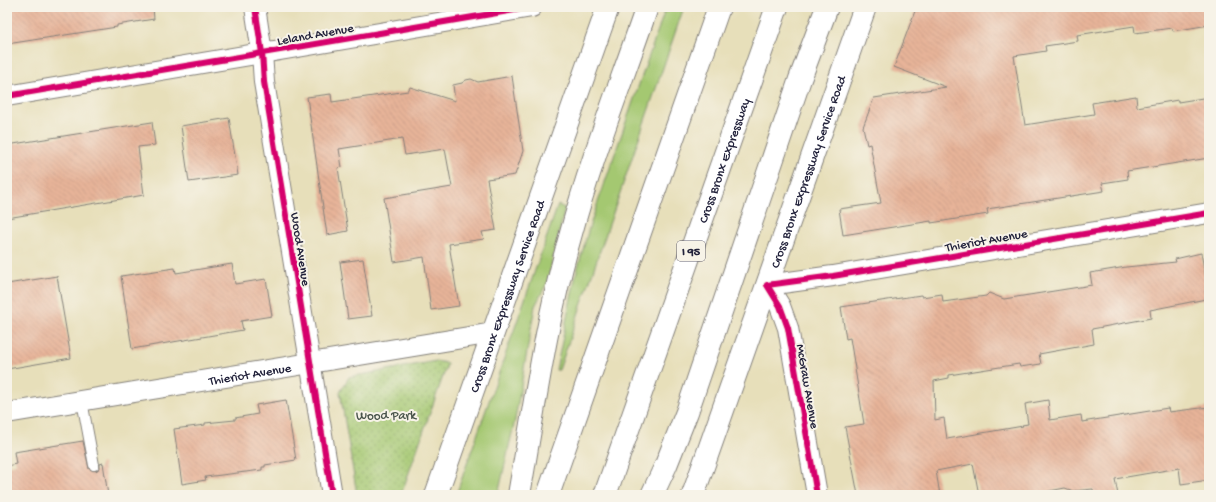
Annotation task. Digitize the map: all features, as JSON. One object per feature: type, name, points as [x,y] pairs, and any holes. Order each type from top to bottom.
[{"type":"main road","name":"Cross Bronx Expressway Service Road","points":[[436,495],[608,7]]},
{"type":"main road","points":[[519,495],[560,272],[592,166],[647,7]]},
{"type":"main road","points":[[548,495],[719,7]]},
{"type":"main road","name":"Cross Bronx Expressway","points":[[605,495],[777,7]]},
{"type":"main road","points":[[652,495],[666,465],[687,412],[798,87],[827,7]]},
{"type":"main road","name":"Cross Bronx Expressway Service Road","points":[[693,495],[865,7]]},
{"type":"street","name":"Wood Avenue","points":[[254,7],[262,53],[264,82],[332,495]]},
{"type":"street","name":"Leland Avenue","points":[[7,96],[532,7]]},
{"type":"street","name":"Thieriot Avenue","points":[[767,285],[833,276],[1209,213]]},
{"type":"street","name":"McGraw Avenue","points":[[767,285],[780,306],[788,328],[817,495]]},
{"type":"street","name":"Thieriot Avenue","points":[[7,413],[493,333]]},
{"type":"lane","points":[[82,400],[94,465]]},
{"type":"green space","points":[[666,7],[684,7],[559,370],[556,370],[576,274],[589,228]]},
{"type":"green space","points":[[558,205],[565,208],[547,283],[535,306],[515,420],[498,495],[456,495]]},
{"type":"green space","name":"Wood Park","points":[[436,361],[446,363],[447,365],[401,495],[357,495],[340,392],[349,377]]},
{"type":"building","points":[[7,7],[153,7],[154,19],[117,25],[117,27],[7,44]]},
{"type":"building","points":[[934,7],[1209,7],[1209,25],[1173,31],[1172,28],[1135,33],[1134,26],[1077,35],[1078,41],[1045,46],[1046,51],[1014,56],[1025,125],[1094,114],[1092,103],[1136,96],[1137,107],[1178,100],[1178,102],[1209,97],[1209,158],[1127,171],[1128,179],[1102,183],[1104,191],[987,209],[988,214],[931,223],[931,221],[843,235],[839,209],[881,203],[870,144],[867,145],[863,127],[874,98],[946,87],[894,67],[915,11]]},
{"type":"building","points":[[512,76],[523,151],[515,175],[487,179],[496,230],[482,232],[484,239],[449,244],[459,306],[431,310],[424,257],[394,262],[384,198],[452,187],[445,149],[405,155],[402,139],[339,149],[342,167],[338,168],[348,231],[327,235],[307,97],[331,94],[332,102],[408,91],[410,87],[455,101],[453,85],[471,79],[478,82]]},
{"type":"building","points":[[229,118],[238,175],[189,182],[181,126]]},
{"type":"building","points":[[152,122],[155,145],[138,147],[144,195],[7,218],[7,145]]},
{"type":"building","points":[[1201,253],[1208,289],[1205,290],[1206,299],[1150,310],[1151,318],[1092,329],[1094,344],[1039,354],[1041,364],[1020,367],[1019,364],[949,375],[949,378],[934,381],[935,420],[944,418],[947,439],[1023,426],[1022,425],[1028,424],[1025,404],[1048,400],[1050,420],[1081,415],[1082,422],[1168,408],[1169,412],[1209,407],[1209,480],[1181,484],[1179,468],[1115,479],[1118,495],[1094,495],[1093,489],[1073,491],[1065,488],[1029,495],[979,495],[973,464],[936,471],[940,495],[858,495],[845,427],[864,424],[850,338],[846,339],[841,307],[921,295],[922,297],[942,294],[943,302],[986,296],[989,293],[1004,299],[1092,285],[1090,273],[1126,267],[1176,262],[1175,259]]},
{"type":"building","points":[[363,259],[372,316],[348,319],[340,262]]},
{"type":"building","points":[[232,264],[235,284],[266,279],[272,316],[241,321],[243,330],[132,349],[121,276],[175,268],[176,273]]},
{"type":"building","points":[[57,276],[71,358],[7,369],[7,284]]},
{"type":"building","points":[[286,400],[296,460],[265,465],[265,467],[262,467],[262,470],[205,477],[206,480],[182,484],[174,429],[205,425],[205,423],[235,420],[235,418],[258,414],[256,405]]},
{"type":"building","points":[[83,441],[89,469],[96,471],[100,468],[100,464],[103,463],[108,495],[7,495],[7,466],[16,464],[14,452]]},
{"type":"cycle path","points":[[255,7],[262,53],[264,82],[332,495]]},
{"type":"cycle path","points":[[7,96],[532,7]]},
{"type":"cycle path","points":[[817,495],[788,328],[780,306],[767,285],[833,276],[1209,213]]}]
